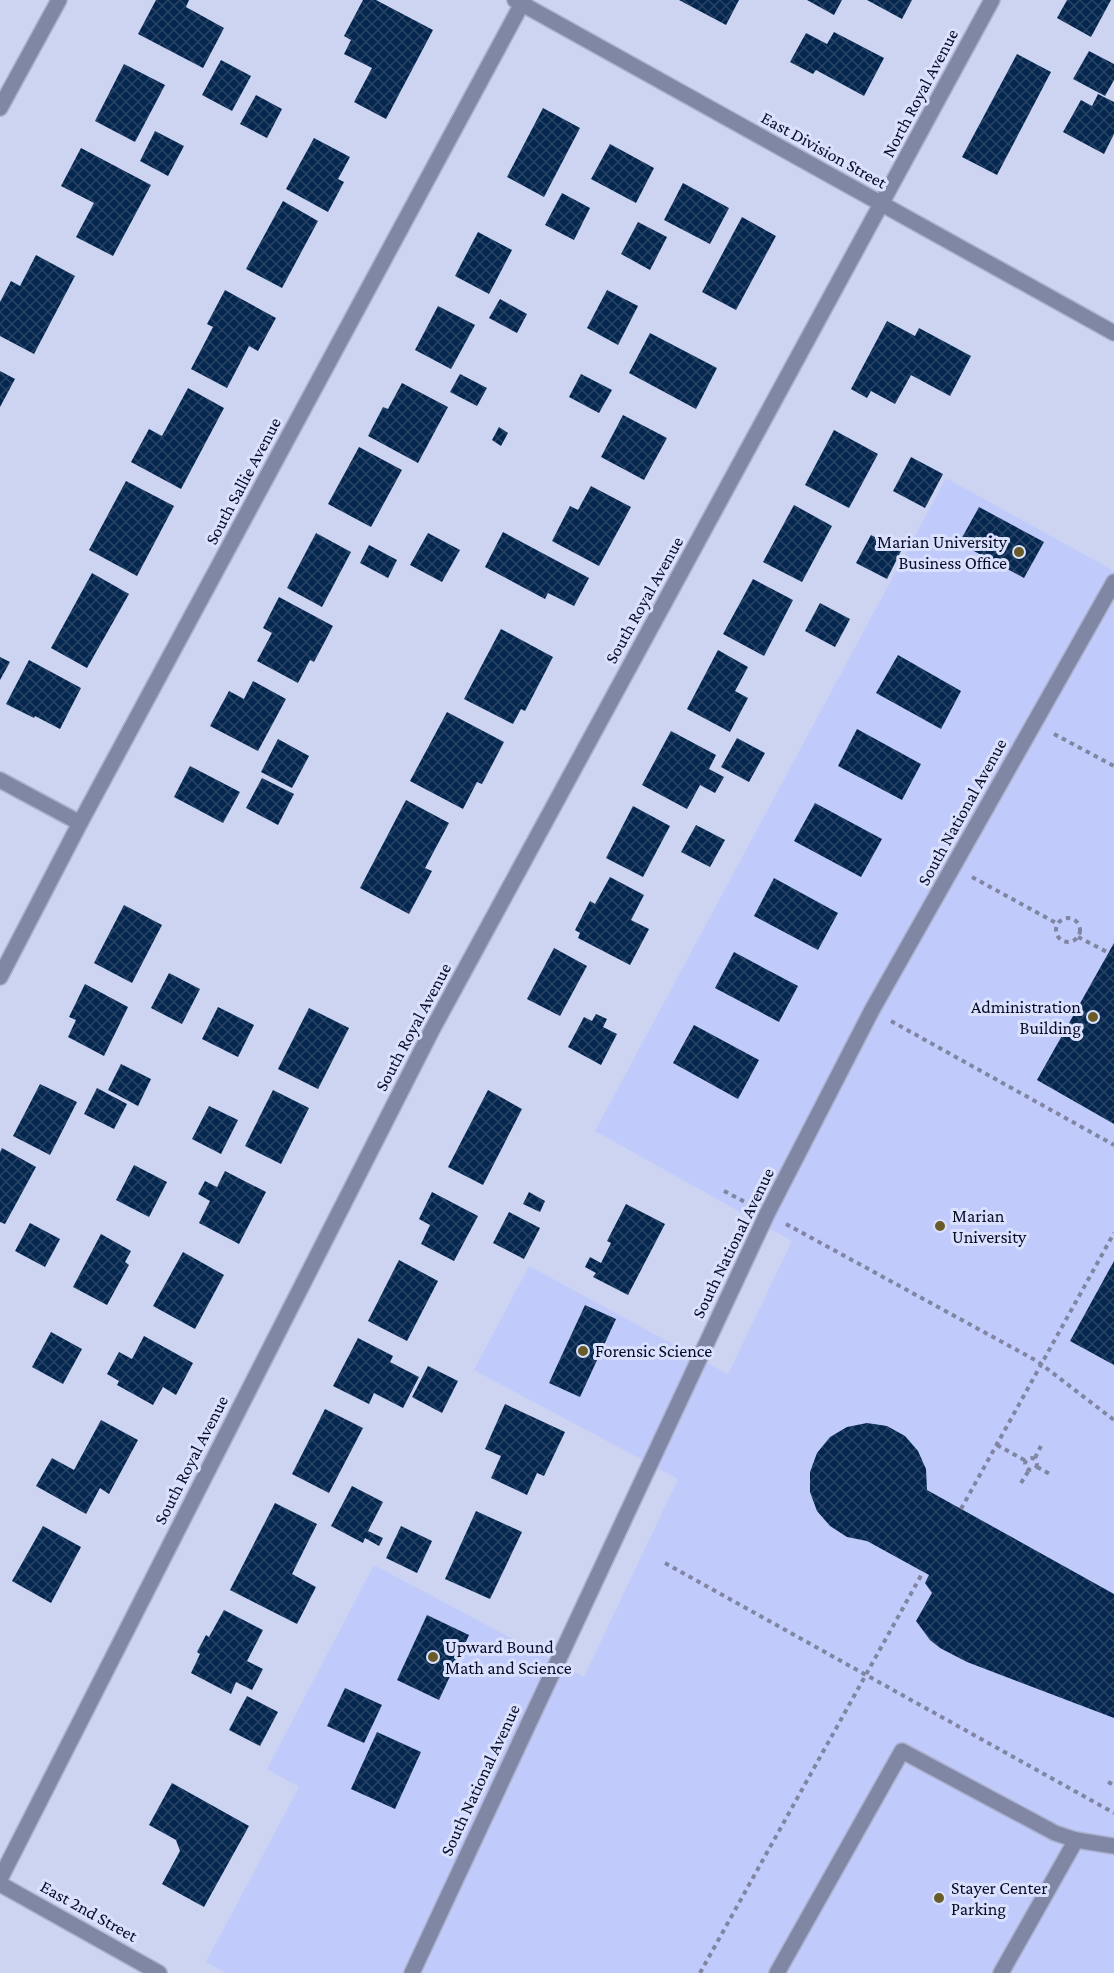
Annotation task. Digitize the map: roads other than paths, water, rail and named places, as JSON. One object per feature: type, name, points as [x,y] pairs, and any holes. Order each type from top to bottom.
[{"type":"street","points":[[0,108],[59,0]]},
{"type":"street","name":"North Royal Avenue","points":[[882,204],[992,0]]},
{"type":"street","name":"East Division Street","points":[[520,1],[1114,333]]},
{"type":"street","name":"South Sallie Avenue","points":[[0,977],[520,1]]},
{"type":"street","name":"South Royal Avenue","points":[[0,1879],[432,1030],[882,204]]},
{"type":"street","name":"South National Avenue","points":[[412,1973],[767,1214],[872,1010],[1114,582]]},
{"type":"street","points":[[0,780],[80,824]]},
{"type":"street","points":[[777,1973],[902,1751],[1055,1833],[1076,1840],[1114,1846]]},
{"type":"street","points":[[1001,1973],[1076,1840]]},
{"type":"street","name":"East 2nd Street","points":[[0,1884],[159,1973]]},
{"type":"place","name":"Marian University Business Office","points":[[1019,552]]},
{"type":"place","name":"Administration Building","points":[[1093,1017]]},
{"type":"place","name":"Marian University","points":[[940,1226]]},
{"type":"place","name":"Forensic Science","points":[[583,1351]]},
{"type":"place","name":"Upward Bound Math and Science","points":[[433,1657]]},
{"type":"place","name":"Stayer Center Parking","points":[[939,1898]]}]
